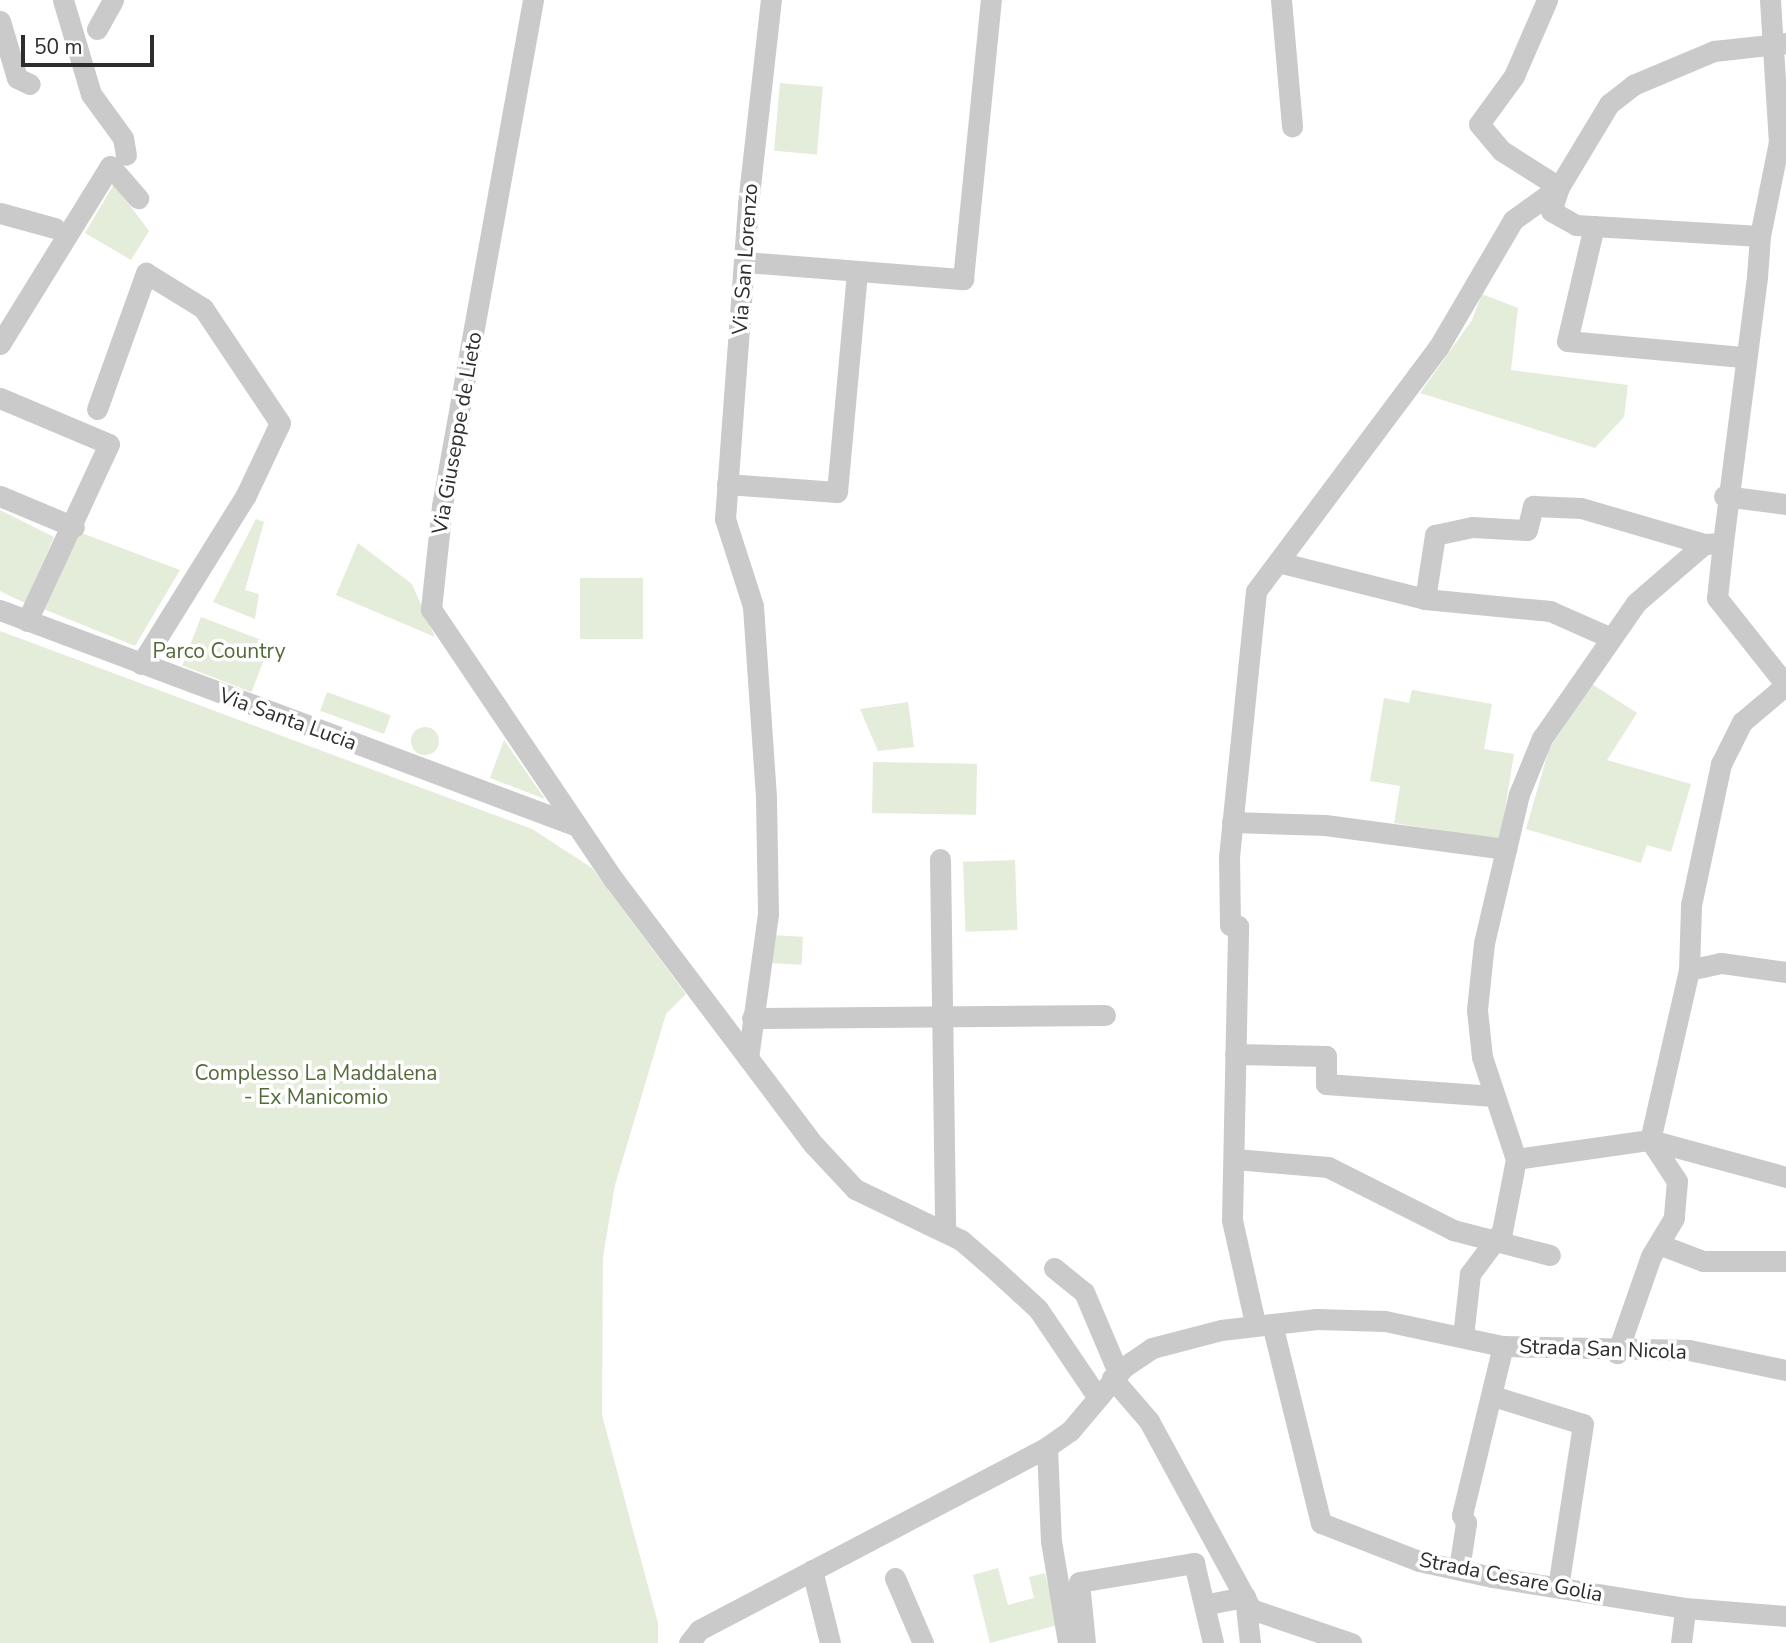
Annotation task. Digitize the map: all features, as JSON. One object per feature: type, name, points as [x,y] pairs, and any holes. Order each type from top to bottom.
[{"type":"street","points":[[62,0],[90,94],[123,138],[126,155]]},
{"type":"street","points":[[97,29],[113,0]]},
{"type":"street","name":"Via Giuseppe de Lieto","points":[[533,0],[430,597],[431,609],[577,826],[748,1058],[855,1189],[945,1231],[1038,1309],[1096,1395]]},
{"type":"street","name":"Via San Lorenzo","points":[[752,1018],[768,912],[766,797],[752,606],[725,519],[745,262],[771,0]]},
{"type":"street","points":[[745,262],[963,279],[991,0]]},
{"type":"street","points":[[1281,0],[1292,127]]},
{"type":"street","points":[[1547,0],[1514,76],[1479,124],[1502,151],[1559,187]]},
{"type":"street","points":[[1617,1353],[1674,1218],[1677,1181],[1650,1140],[1689,970],[1691,905],[1721,764],[1742,722],[1786,685],[1717,598],[1713,543],[1724,496],[1760,236],[1783,143],[1780,44],[1770,0]]},
{"type":"street","points":[[0,21],[17,78],[30,84]]},
{"type":"street","points":[[1760,236],[1576,225],[1551,211],[1559,187],[1609,104],[1633,85],[1714,51],[1780,44]]},
{"type":"street","points":[[0,344],[110,166],[138,198]]},
{"type":"street","points":[[1263,1324],[1233,1220],[1235,1054],[1232,822],[1256,592],[1282,563],[1459,316],[1483,262],[1513,220],[1559,187]]},
{"type":"street","points":[[0,213],[55,228]]},
{"type":"street","points":[[1594,226],[1567,341],[1742,357]]},
{"type":"street","points":[[727,484],[837,492],[857,272]]},
{"type":"street","points":[[97,409],[146,273],[202,308],[280,423],[246,495],[141,664]]},
{"type":"street","points":[[0,398],[109,444],[74,527],[27,621]]},
{"type":"street","points":[[0,496],[74,527]]},
{"type":"street","points":[[1724,496],[1786,504]]},
{"type":"street","points":[[1425,599],[1435,535],[1472,527],[1527,530],[1533,506],[1581,508],[1713,543]]},
{"type":"street","points":[[1463,1336],[1470,1275],[1503,1231],[1516,1159],[1493,1096],[1477,1010],[1506,849],[1542,738],[1609,637],[1636,603],[1713,543]]},
{"type":"street","points":[[1282,563],[1425,599],[1550,611],[1609,637]]},
{"type":"street","name":"Via Santa Lucia","points":[[0,610],[577,826]]},
{"type":"street","points":[[1232,822],[1325,825],[1506,849]]},
{"type":"street","points":[[940,859],[945,1231]]},
{"type":"street","points":[[1689,970],[1721,963],[1786,972]]},
{"type":"street","points":[[748,1058],[752,1018],[1105,1015]]},
{"type":"street","points":[[1235,1054],[1326,1056],[1326,1084],[1493,1096]]},
{"type":"street","points":[[1516,1159],[1650,1140],[1786,1177]]},
{"type":"street","points":[[1235,1159],[1328,1167],[1491,1245],[1550,1255]]},
{"type":"street","points":[[1661,1245],[1703,1261],[1786,1261]]},
{"type":"street","points":[[1054,1268],[1084,1292],[1115,1375],[1149,1421],[1251,1609],[1351,1643]]},
{"type":"street","name":"Strada San Nicola","points":[[689,1643],[699,1630],[1047,1447],[1070,1431],[1096,1395],[1115,1375],[1152,1348],[1263,1324],[1385,1321],[1503,1346],[1617,1353],[1689,1350],[1786,1370]]},
{"type":"street","name":"Strada Cesare Golia","points":[[1263,1324],[1321,1523],[1419,1561],[1685,1608],[1786,1616]]},
{"type":"street","points":[[1459,1569],[1466,1523],[1462,1515],[1503,1346]]},
{"type":"street","points":[[1493,1396],[1583,1424],[1558,1587]]},
{"type":"street","points":[[1047,1447],[1051,1541],[1068,1643]]},
{"type":"street","points":[[1086,1643],[1079,1582],[1194,1563],[1208,1604],[1213,1643]]},
{"type":"street","points":[[812,1570],[830,1643]]},
{"type":"street","points":[[895,1578],[923,1643]]},
{"type":"street","points":[[1208,1604],[1245,1597]]},
{"type":"street","points":[[1245,1597],[1251,1643]]},
{"type":"street","points":[[1681,1643],[1685,1608]]},
{"type":"green space","points":[[780,83],[823,87],[817,154],[774,151]]},
{"type":"green space","points":[[114,184],[149,231],[131,260],[85,233]]},
{"type":"green space","points":[[1482,294],[1518,308],[1511,370],[1628,385],[1624,417],[1595,448],[1420,393],[1472,320]]},
{"type":"green space","points":[[0,510],[54,537],[25,603],[0,591]]},
{"type":"green space","name":"Parco Country","points":[[256,519],[264,522],[245,590],[259,594],[255,619],[213,602]]},
{"type":"green space","points":[[79,532],[180,570],[135,646],[41,608]]},
{"type":"green space","points":[[358,543],[412,584],[435,637],[336,595]]},
{"type":"green space","points":[[580,578],[643,578],[643,639],[580,639]]},
{"type":"green space","name":"Parco Country","points":[[201,617],[270,644],[251,692],[182,666]]},
{"type":"green space","name":"Complesso La Maddalena - Ex Manicomio","points":[[0,631],[532,829],[592,868],[686,994],[666,1014],[615,1185],[603,1257],[602,1415],[658,1623],[658,1643],[0,1643]]},
{"type":"green space","points":[[1592,684],[1637,713],[1607,760],[1691,784],[1671,852],[1647,845],[1641,863],[1526,829],[1549,749]]},
{"type":"green space","points":[[1412,690],[1492,704],[1484,749],[1514,754],[1500,840],[1394,823],[1400,786],[1370,781],[1384,698],[1409,703]]},
{"type":"green space","points":[[327,692],[391,715],[384,734],[320,711]]},
{"type":"green space","points":[[908,702],[914,747],[878,751],[860,709]]},
{"type":"green space","points":[[425,727],[435,731],[439,741],[435,751],[425,755],[415,751],[411,741],[415,731]]},
{"type":"green space","points":[[504,740],[545,799],[490,778]]},
{"type":"green space","points":[[873,762],[977,764],[976,815],[872,813]]},
{"type":"green space","points":[[1015,860],[1017,930],[965,932],[963,862]]},
{"type":"green space","points":[[770,935],[803,937],[801,965],[769,963]]},
{"type":"green space","points":[[998,1568],[1008,1605],[1034,1598],[1029,1577],[1045,1573],[1058,1625],[990,1643],[973,1575]]}]
